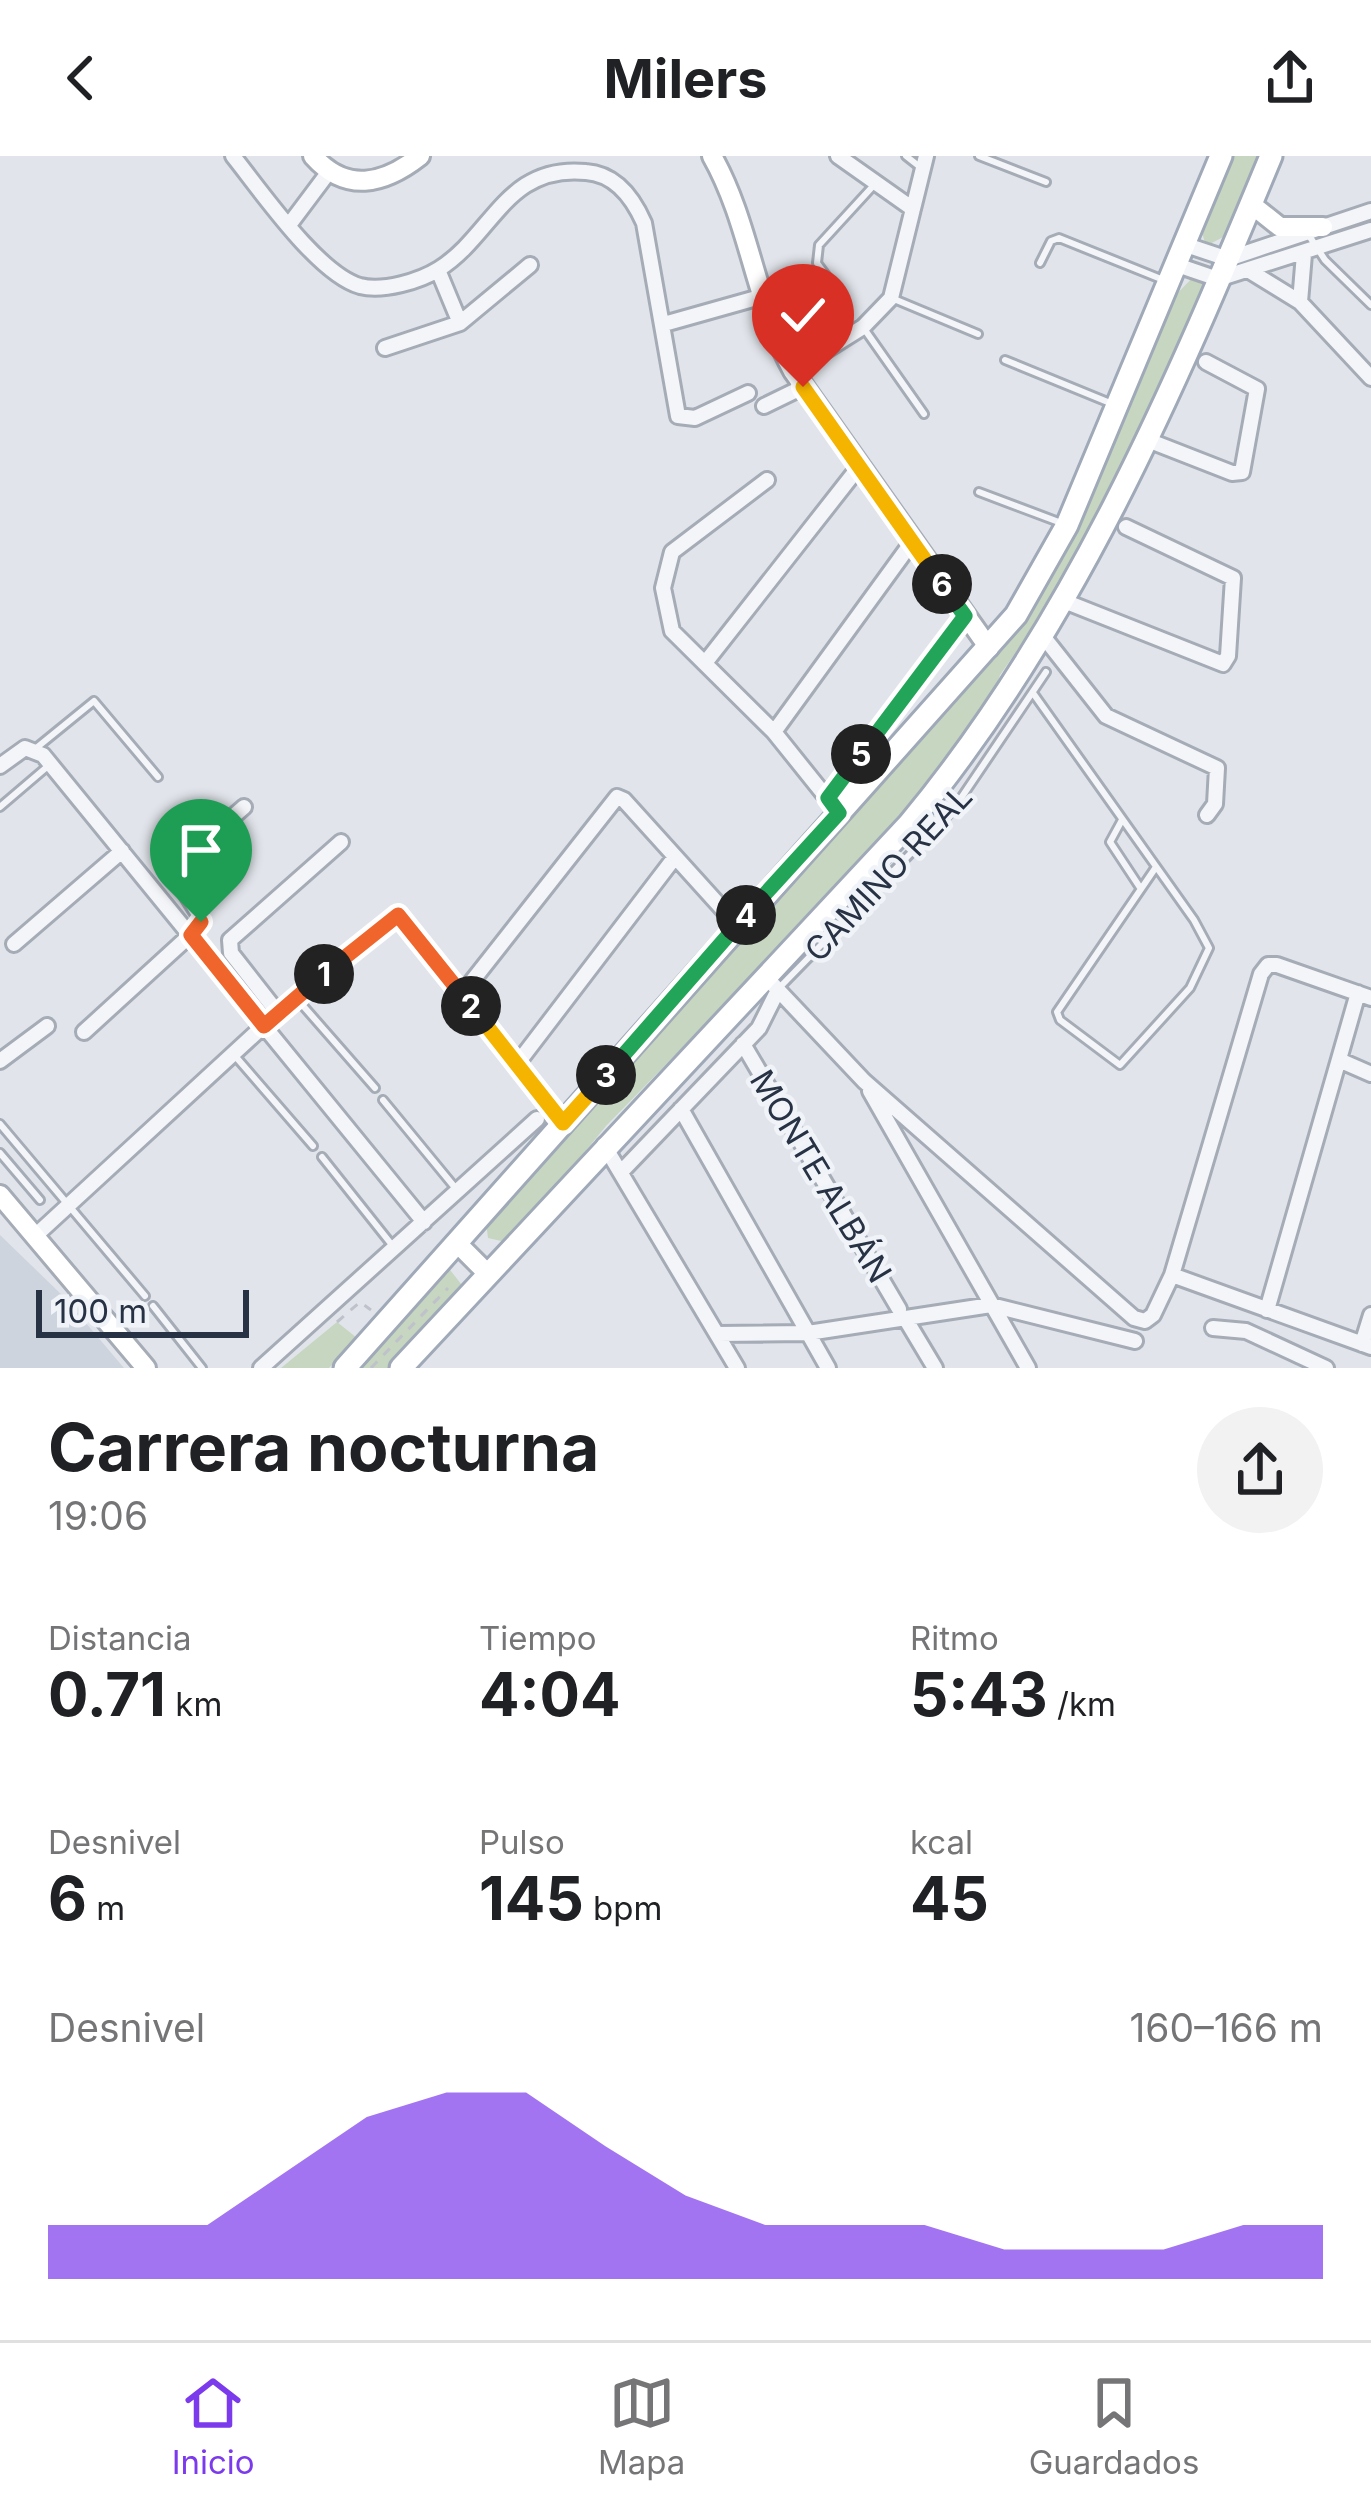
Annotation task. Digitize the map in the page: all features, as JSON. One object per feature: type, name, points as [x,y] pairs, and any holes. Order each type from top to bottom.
[{"type":"main road","points":[[412,1363],[604,1145],[771,982],[919,812],[1064,601],[1145,439],[1270,156]]},
{"type":"main road","points":[[345,1368],[737,925],[833,806],[988,648],[1027,597],[1067,525],[1118,406],[1178,264],[1215,158]]},
{"type":"street","points":[[233,156],[289,225],[346,280],[366,288],[388,287],[438,270],[486,218],[533,180],[553,173],[600,174],[635,202],[644,223],[678,416],[687,421],[748,393]]},
{"type":"street","points":[[313,156],[328,173],[363,183],[388,177],[421,156]]},
{"type":"street","points":[[712,156],[728,183],[760,298],[798,379],[988,648]]},
{"type":"street","points":[[838,156],[913,209]]},
{"type":"street","points":[[764,406],[891,298],[924,162]]},
{"type":"street","points":[[289,225],[328,173]]},
{"type":"street","points":[[1251,204],[1280,227],[1315,231]]},
{"type":"street","points":[[1178,264],[1223,269],[1371,211]]},
{"type":"street","points":[[1178,264],[1248,271],[1371,230]]},
{"type":"street","points":[[1300,302],[1311,252]]},
{"type":"street","points":[[385,348],[460,322],[530,266]]},
{"type":"street","points":[[438,270],[460,322]]},
{"type":"street","points":[[1248,271],[1300,302],[1371,379]]},
{"type":"street","points":[[664,324],[760,298]]},
{"type":"street","points":[[1145,439],[1242,472],[1257,389],[1206,362]]},
{"type":"street","points":[[705,663],[858,468]]},
{"type":"street","points":[[767,480],[699,526],[672,551],[665,568],[664,608],[672,631],[774,732],[833,806],[965,616]]},
{"type":"street","points":[[1064,601],[1223,664],[1228,656],[1233,578],[1126,527]]},
{"type":"street","points":[[774,732],[912,542]]},
{"type":"street","points":[[1043,636],[1106,716],[1217,768],[1215,804],[1208,815]]},
{"type":"street","points":[[0,766],[15,752],[35,749],[51,764],[424,1222]]},
{"type":"street","points":[[462,994],[616,797],[737,925]]},
{"type":"street","points":[[84,1032],[191,935],[200,916],[172,870],[244,807]]},
{"type":"street","points":[[278,1013],[230,952],[230,940],[341,842]]},
{"type":"street","points":[[14,944],[122,851]]},
{"type":"street","points":[[517,1064],[675,857]]},
{"type":"street","points":[[34,1237],[278,1013],[398,915],[563,1123]]},
{"type":"street","points":[[771,982],[865,1081],[1134,1318],[1144,1321],[1154,1316],[1172,1274],[1268,964],[1365,995],[1339,1060],[1267,1310]]},
{"type":"street","points":[[622,1171],[759,1028],[771,982]]},
{"type":"street","points":[[0,1061],[47,1026]]},
{"type":"street","name":"MONTE ALBÁN","points":[[743,1044],[935,1368]]},
{"type":"street","points":[[1339,1060],[1371,1074]]},
{"type":"street","points":[[865,1081],[1028,1368]]},
{"type":"street","points":[[681,1109],[828,1368]]},
{"type":"street","points":[[261,1368],[537,1119]]},
{"type":"street","points":[[604,1145],[737,1368]]},
{"type":"street","points":[[0,1196],[146,1368]]},
{"type":"street","points":[[458,1244],[488,1274]]},
{"type":"street","points":[[1172,1274],[1366,1346],[1371,1315]]},
{"type":"street","points":[[716,1334],[808,1333],[902,1313],[991,1305],[1135,1340]]},
{"type":"street","points":[[1213,1328],[1246,1331],[1326,1368]]},
{"type":"lane","points":[[906,156],[924,162]]},
{"type":"lane","points":[[979,156],[1046,182]]},
{"type":"lane","points":[[833,285],[817,263],[819,245],[877,183]]},
{"type":"lane","points":[[1315,231],[1311,252],[1371,305]]},
{"type":"lane","points":[[1040,262],[1051,241],[1059,238],[1178,264]]},
{"type":"lane","points":[[891,298],[979,334]]},
{"type":"lane","points":[[862,327],[924,414]]},
{"type":"lane","points":[[1005,360],[1118,406]]},
{"type":"lane","points":[[979,492],[1067,525]]},
{"type":"lane","name":"CAMINO REAL","points":[[771,982],[934,833],[1046,672]]},
{"type":"lane","points":[[1034,693],[1194,920],[1210,952],[1190,988],[1120,1065],[1060,1020],[1060,1002],[1156,867]]},
{"type":"lane","points":[[35,749],[94,701],[158,777]]},
{"type":"lane","points":[[0,808],[51,764]]},
{"type":"lane","points":[[1122,820],[1110,842],[1141,889]]},
{"type":"lane","points":[[295,998],[375,1088]]},
{"type":"lane","points":[[233,1054],[313,1146]]},
{"type":"lane","points":[[383,1100],[457,1190]]},
{"type":"lane","points":[[0,1124],[145,1296]]},
{"type":"lane","points":[[0,1153],[40,1200]]},
{"type":"lane","points":[[322,1156],[395,1248]]},
{"type":"lane","points":[[153,1306],[202,1368]]},
{"type":"path","points":[[371,1368],[448,1288]]},
{"type":"path","points":[[337,1322],[360,1302],[386,1323]]},
{"type":"shaded area","points":[[0,1235],[63,1296],[124,1368],[0,1368]]},
{"type":"green space","points":[[1228,156],[1260,156],[1227,235],[1206,246],[1200,226]]},
{"type":"green space","points":[[1195,275],[1210,280],[1145,428],[1049,604],[1000,675],[989,712],[937,786],[606,1126],[510,1243],[488,1238],[486,1223],[1031,606],[1059,566],[1169,302]]},
{"type":"green space","points":[[447,1266],[465,1289],[390,1368],[354,1368]]},
{"type":"green space","points":[[337,1322],[357,1338],[329,1368],[281,1368]]},
{"type":"route","points":[[201,922],[191,935],[264,1026],[398,915],[563,1123],[839,813],[828,798],[965,616],[803,387]]}]
